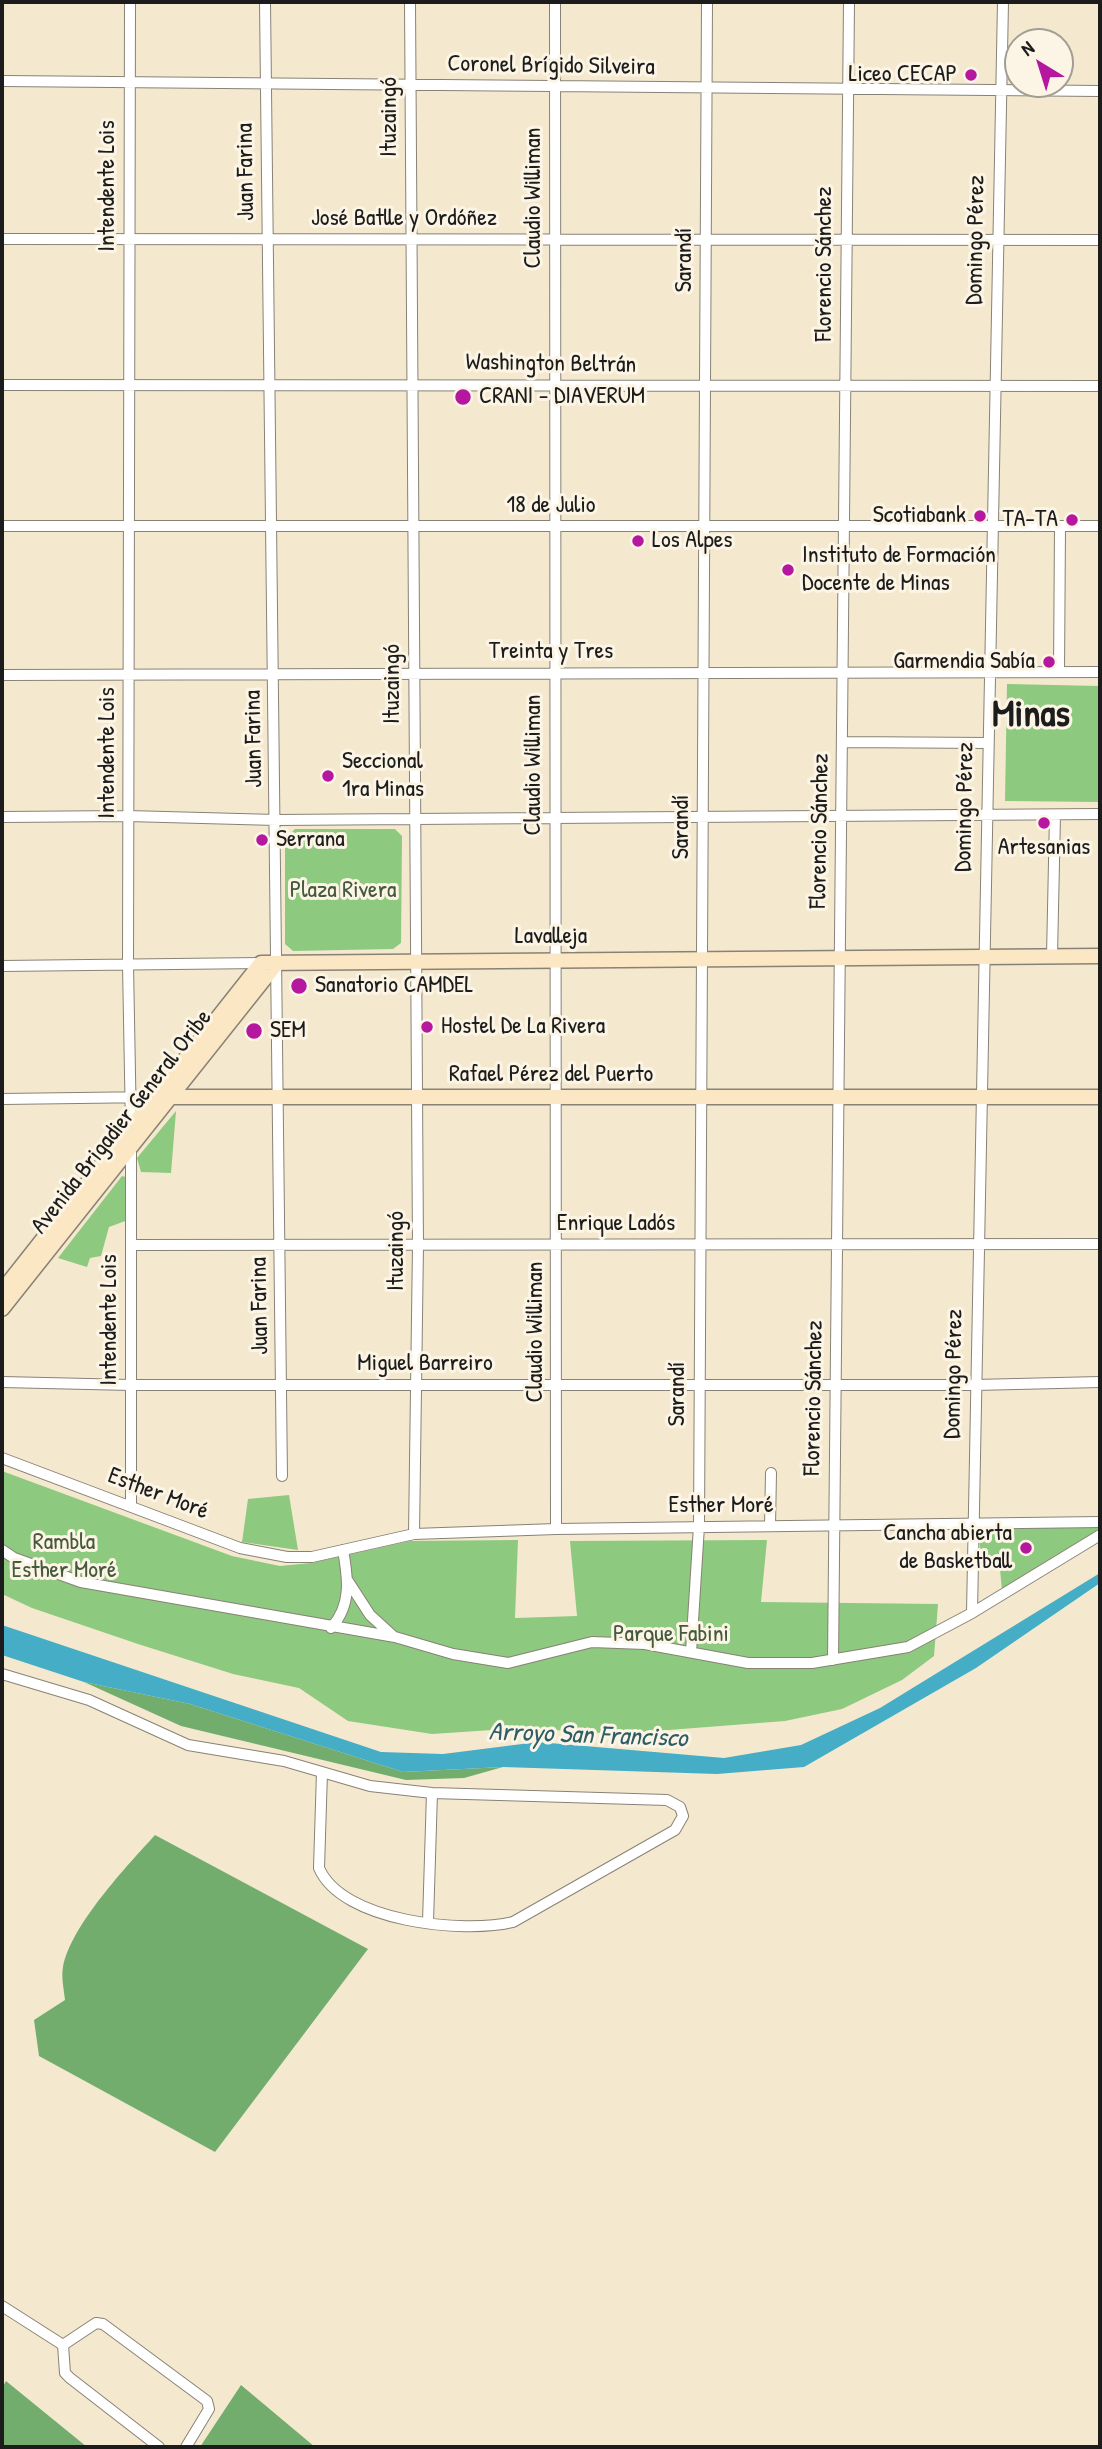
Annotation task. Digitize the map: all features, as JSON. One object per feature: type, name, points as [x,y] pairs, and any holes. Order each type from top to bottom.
[{"type":"main road","name":"Lavalleja","points":[[261,963],[1100,956]]},
{"type":"main road","name":"Avenida Brigadier General Oribe","points":[[2,1291],[20,1278],[131,1146],[277,962]]},
{"type":"main road","name":"Avenida Brigadier General Oribe","points":[[2,1309],[20,1278],[131,1126],[261,963]]},
{"type":"main road","name":"Rafael Pérez del Puerto","points":[[153,1097],[1100,1097]]},
{"type":"street","name":"Intendente Lois","points":[[130,2],[128,965],[131,1126],[131,1505]]},
{"type":"street","name":"Juan Farina","points":[[265,2],[282,1476]]},
{"type":"street","name":"Ituzaingó","points":[[410,2],[411,526],[418,1245],[414,1534]]},
{"type":"street","name":"Claudio Williman","points":[[555,2],[556,1529]]},
{"type":"street","name":"Sarandí","points":[[691,1653],[699,1527],[707,2]]},
{"type":"street","name":"Florencio Sánchez","points":[[833,1660],[849,2]]},
{"type":"street","name":"Domingo Pérez","points":[[972,1613],[979,1097],[1003,2]]},
{"type":"street","name":"Coronel Brígido Silveira","points":[[2,81],[1100,91]]},
{"type":"street","name":"José Batlle y Ordóñez","points":[[2,239],[706,242],[1100,240]]},
{"type":"street","name":"Washington Beltrán","points":[[2,385],[129,383],[270,386],[1100,386]]},
{"type":"street","name":"18 de Julio","points":[[2,526],[1100,526]]},
{"type":"street","points":[[1059,672],[1060,528]]},
{"type":"street","name":"Treinta y Tres","points":[[2,675],[1100,672]]},
{"type":"street","points":[[842,742],[988,743]]},
{"type":"street","points":[[1052,956],[1055,814]]},
{"type":"street","points":[[2,817],[128,816],[276,820],[414,816],[1100,814]]},
{"type":"street","name":"Lavalleja","points":[[2,966],[261,963]]},
{"type":"street","name":"Rafael Pérez del Puerto","points":[[2,1099],[153,1097]]},
{"type":"street","name":"Enrique Ladós","points":[[131,1245],[1100,1244]]},
{"type":"street","name":"Miguel Barreiro","points":[[2,1382],[131,1385],[975,1385],[1100,1382]]},
{"type":"street","name":"Esther Moré","points":[[2,1458],[240,1548],[287,1557],[312,1557],[414,1534],[556,1529],[1100,1522]]},
{"type":"street","points":[[770,1527],[771,1473]]},
{"type":"street","points":[[2,1550],[14,1558],[80,1582],[331,1628],[395,1637],[453,1654],[508,1663],[592,1642],[645,1644],[748,1663],[812,1663],[908,1647],[972,1613],[1100,1535]]},
{"type":"street","points":[[331,1628],[341,1616],[348,1580],[343,1550]]},
{"type":"street","points":[[348,1580],[370,1615],[395,1637]]},
{"type":"street","points":[[2,1674],[89,1700],[188,1745],[284,1761],[322,1772],[370,1786],[432,1793],[667,1800],[680,1807],[683,1816],[675,1830],[513,1922],[491,1927],[396,1919],[360,1905],[324,1880],[319,1868],[322,1772]]},
{"type":"street","points":[[428,1922],[432,1793]]},
{"type":"street","points":[[2,2306],[62,2345]]},
{"type":"street","points":[[62,2345],[96,2323],[103,2323],[207,2401],[209,2409],[186,2447]]},
{"type":"street","points":[[62,2345],[65,2373],[159,2447]]},
{"type":"green space","points":[[1007,684],[1100,686],[1100,802],[1005,801]]},
{"type":"green space","name":"Plaza Rivera","points":[[295,829],[395,829],[402,836],[401,943],[393,949],[293,951],[285,944],[285,839]]},
{"type":"green space","points":[[176,1111],[171,1173],[141,1172],[137,1158]]},
{"type":"green space","points":[[122,1176],[129,1178],[128,1220],[109,1227],[101,1256],[90,1258],[87,1267],[58,1258]]},
{"type":"green space","name":"Parque Fabini","points":[[2,1471],[232,1556],[280,1566],[311,1563],[410,1541],[518,1540],[515,1618],[577,1616],[570,1541],[767,1540],[761,1602],[938,1604],[934,1656],[902,1680],[842,1709],[785,1721],[617,1734],[522,1728],[432,1734],[348,1721],[299,1688],[233,1674],[138,1644],[32,1608],[2,1594]]},
{"type":"green space","points":[[289,1495],[298,1550],[242,1542],[248,1499]]},
{"type":"green space","name":"Cancha abierta de Basketball","points":[[1100,1527],[1091,1536],[1002,1590],[999,1559],[981,1560],[979,1532],[987,1529]]},
{"type":"green space","points":[[84,1682],[190,1704],[403,1772],[503,1767],[464,1778],[406,1780],[181,1726]]},
{"type":"green space","points":[[155,1835],[368,1949],[215,2152],[39,2056],[34,2020],[65,2000],[63,1967],[77,1933],[102,1897]]},
{"type":"green space","points":[[6,2381],[87,2447],[2,2447],[2,2388]]},
{"type":"green space","points":[[241,2385],[315,2447],[200,2447]]},
{"type":"water","name":"Arroyo San Francisco","points":[[1100,1573],[1100,1583],[976,1668],[804,1767],[717,1774],[503,1767],[403,1772],[190,1704],[84,1682],[2,1655],[2,1625],[381,1752],[443,1754],[538,1742],[724,1758],[801,1745],[880,1708]]},
{"type":"place","name":"Liceo CECAP","points":[[971,75]]},
{"type":"place","name":"CRANI - DIAVERUM","points":[[463,397]]},
{"type":"place","name":"Scotiabank","points":[[980,516]]},
{"type":"place","name":"TA-TA","points":[[1072,520]]},
{"type":"place","name":"Los Alpes","points":[[638,541]]},
{"type":"place","name":"Instituto de Formación Docente de Minas","points":[[788,570]]},
{"type":"place","name":"Garmendia Sabía","points":[[1049,662]]},
{"type":"place","name":"Seccional 1ra Minas","points":[[328,776]]},
{"type":"place","name":"Artesanias","points":[[1044,823]]},
{"type":"place","name":"Serrana","points":[[262,840]]},
{"type":"place","name":"Sanatorio CAMDEL","points":[[299,986]]},
{"type":"place","name":"Hostel De La Rivera","points":[[427,1027]]},
{"type":"place","name":"SEM","points":[[254,1031]]},
{"type":"place","name":"Cancha abierta de Basketball","points":[[1026,1548]]},
{"type":"district","name":"Minas","points":[[1031,716]]},
{"type":"park label","name":"Rambla Esther Moré","points":[[64,1557]]}]
